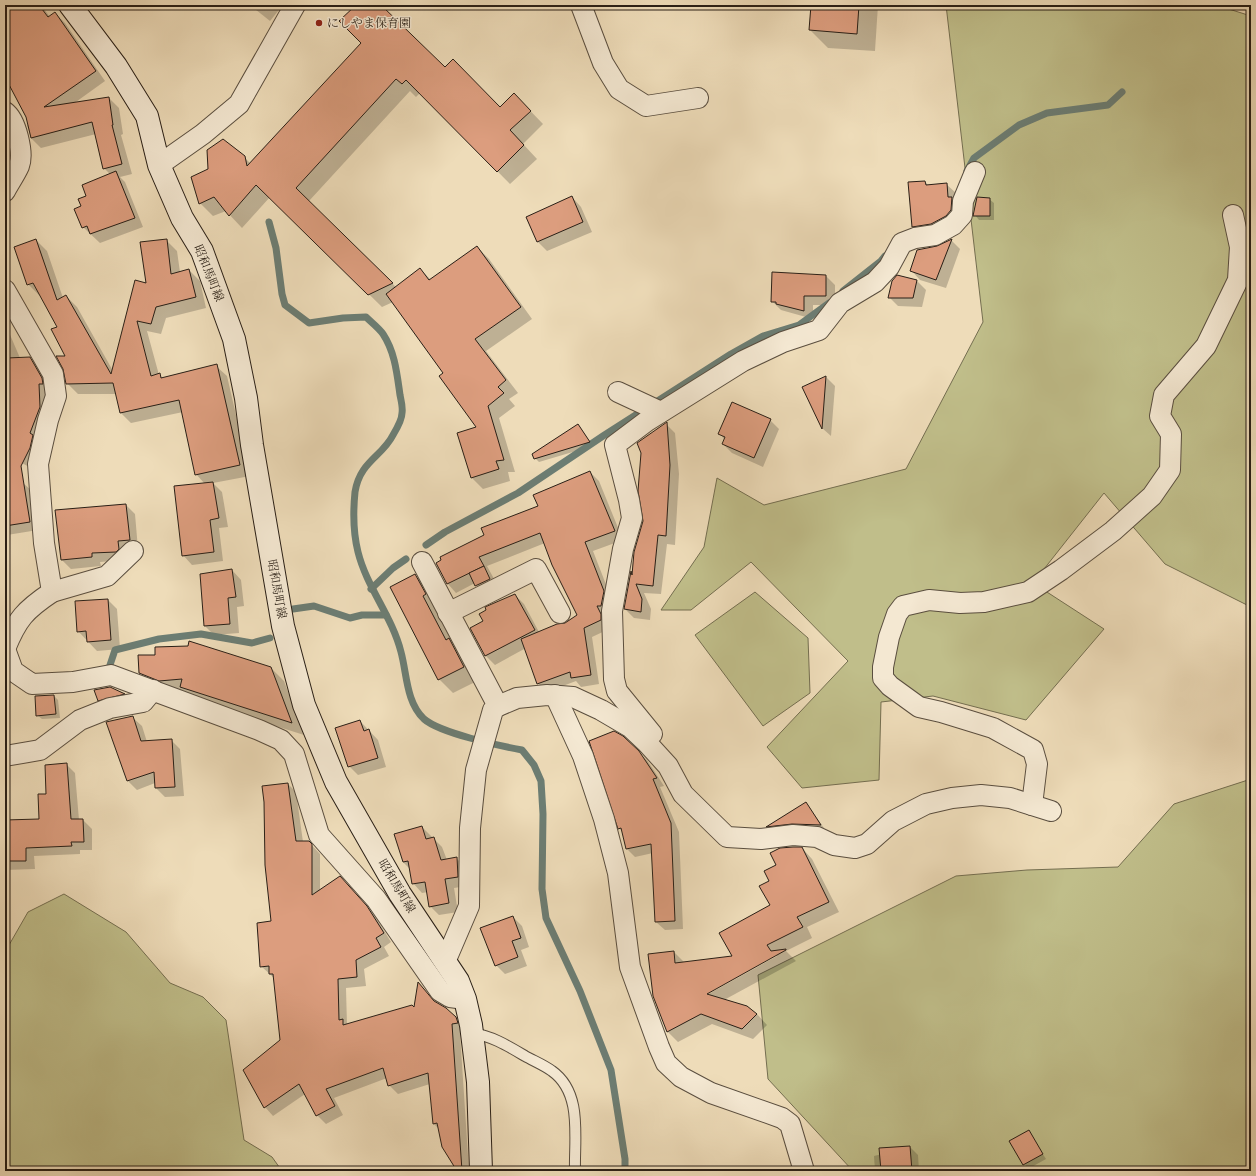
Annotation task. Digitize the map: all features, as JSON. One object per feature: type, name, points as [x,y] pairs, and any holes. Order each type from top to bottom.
[{"type":"main road","name":"昭和馬町線","points":[[70,5],[116,66],[147,116],[160,165],[182,218],[202,250],[234,339],[246,398],[252,445],[283,626],[304,705],[336,782],[400,894],[458,981],[465,999],[472,1033],[478,1082],[481,1171]]},
{"type":"street","points":[[160,165],[203,134],[239,104],[296,5]]},
{"type":"street","points":[[581,5],[603,62],[619,89],[646,106],[698,98]]},
{"type":"street","points":[[5,112],[14,124],[20,148],[19,164],[5,191]]},
{"type":"street","points":[[975,172],[963,202],[962,215],[953,225],[935,235],[915,238],[902,243],[889,267],[875,282],[840,304],[819,330],[783,342],[743,361],[661,412],[615,445],[632,518],[624,549],[612,611],[614,679],[618,691],[660,744],[665,754],[668,766],[683,794],[728,837],[761,839],[793,835],[817,837],[834,844],[855,848],[867,844],[893,821],[926,804],[952,798],[981,795],[1003,797],[1051,811]]},
{"type":"street","points":[[1032,805],[1037,764],[1033,750],[992,728],[941,712],[919,707],[890,686],[883,678],[883,667],[889,637],[897,614],[903,606],[930,600],[960,603],[984,602],[1028,592],[1113,531],[1152,496],[1170,470],[1171,434],[1160,416],[1164,395],[1206,346],[1238,280],[1240,247],[1233,215]]},
{"type":"street","points":[[5,290],[53,374],[56,396],[48,420],[38,464],[44,543],[52,592]]},
{"type":"street","points":[[618,392],[661,412]]},
{"type":"street","points":[[133,551],[107,576],[52,592],[38,602],[17,621],[5,649],[13,671],[32,684],[73,682],[111,675],[281,740],[294,754],[319,835],[376,899],[440,991],[450,997],[465,999]]},
{"type":"street","points":[[422,562],[498,706]]},
{"type":"street","points":[[448,613],[536,570],[560,613]]},
{"type":"street","points":[[5,756],[40,750],[80,720],[110,708],[143,702],[153,690]]},
{"type":"street","points":[[445,962],[469,906],[470,828],[476,770],[493,710],[498,706],[517,698],[554,695],[573,697],[630,727],[668,766]]},
{"type":"street","points":[[554,695],[583,756],[604,819],[618,873],[630,967],[666,1063],[681,1078],[712,1093],[782,1118],[790,1124],[804,1171]]},
{"type":"lane","points":[[472,1033],[488,1036],[511,1048],[552,1071],[566,1084],[574,1106],[575,1171]]},
{"type":"shaded area","points":[[946,5],[1216,5],[1251,16],[1251,607],[1165,564],[1104,493],[1033,583],[1104,629],[1026,720],[933,696],[881,702],[879,780],[802,788],[767,747],[848,661],[751,562],[691,610],[661,610],[704,547],[717,478],[764,505],[906,469],[983,322]]},
{"type":"shaded area","points":[[755,592],[808,638],[810,693],[763,726],[695,635]]},
{"type":"shaded area","points":[[1251,779],[1251,1171],[853,1171],[768,1079],[758,975],[956,876],[1027,870],[1118,867],[1174,804]]},
{"type":"shaded area","points":[[64,894],[126,932],[170,983],[203,997],[226,1020],[244,1140],[272,1157],[282,1171],[5,1171],[5,952],[28,912]]},
{"type":"building","points":[[5,5],[39,5],[48,17],[55,12],[96,71],[44,107],[109,97],[112,125],[122,164],[103,169],[92,122],[31,138],[26,117],[5,77]]},
{"type":"building","points":[[356,5],[381,5],[445,67],[453,59],[500,107],[514,93],[531,111],[510,130],[524,145],[497,172],[406,80],[402,84],[396,79],[296,188],[393,283],[368,295],[256,185],[229,216],[214,197],[199,204],[191,177],[208,169],[207,150],[223,139],[245,156],[247,166],[361,43],[339,21]]},
{"type":"building","points":[[811,5],[859,5],[857,34],[809,30]]},
{"type":"building","points":[[116,171],[135,218],[90,234],[87,226],[82,228],[74,209],[81,206],[78,199],[86,196],[82,185]]},
{"type":"building","points":[[925,181],[926,185],[947,183],[948,197],[952,197],[951,210],[946,216],[931,224],[912,227],[908,182]]},
{"type":"building","points":[[572,196],[583,222],[537,242],[526,217]]},
{"type":"building","points":[[977,197],[990,198],[990,216],[973,216]]},
{"type":"building","points":[[36,239],[57,300],[66,295],[111,374],[135,280],[146,283],[140,242],[167,239],[171,274],[189,269],[196,297],[156,307],[151,324],[137,321],[151,376],[160,373],[161,378],[217,364],[240,465],[195,475],[179,400],[120,413],[113,383],[66,384],[63,369],[56,356],[65,356],[51,329],[57,327],[33,283],[27,285],[14,247]]},
{"type":"building","points":[[952,239],[936,280],[910,271],[917,250],[937,246]]},
{"type":"building","points":[[477,246],[521,307],[475,339],[506,380],[498,387],[504,393],[488,406],[504,460],[496,461],[499,469],[471,478],[457,433],[476,427],[439,376],[443,373],[386,294],[420,268],[429,280]]},
{"type":"building","points":[[772,272],[826,275],[826,296],[804,296],[804,311],[776,304],[776,302],[771,302]]},
{"type":"building","points":[[897,275],[917,280],[913,298],[888,298],[892,281]]},
{"type":"building","points":[[30,357],[42,378],[43,384],[39,384],[40,407],[30,433],[33,435],[30,448],[21,466],[30,522],[5,526],[5,413],[8,414],[7,358]]},
{"type":"building","points":[[826,376],[822,429],[802,387]]},
{"type":"building","points":[[732,402],[771,419],[754,458],[722,444],[725,437],[718,434]]},
{"type":"building","points":[[667,422],[670,465],[666,536],[658,535],[653,586],[636,584],[642,599],[641,612],[624,609],[631,571],[632,575],[634,552],[643,521],[638,491],[641,453],[637,443]]},
{"type":"building","points":[[578,424],[590,442],[534,459],[532,454]]},
{"type":"building","points":[[590,471],[615,531],[585,542],[604,591],[601,606],[597,606],[601,614],[601,620],[584,628],[591,675],[571,678],[570,672],[537,684],[521,639],[557,624],[565,623],[577,615],[552,565],[540,533],[479,557],[484,566],[447,584],[436,563],[441,560],[440,557],[484,535],[481,528],[538,506],[533,495]]},
{"type":"building","points":[[213,482],[219,518],[210,520],[214,552],[182,556],[174,486]]},
{"type":"building","points":[[126,504],[130,540],[118,541],[119,549],[116,552],[92,553],[92,557],[61,560],[55,510]]},
{"type":"building","points":[[484,566],[490,579],[475,586],[469,573]]},
{"type":"building","points":[[232,569],[236,597],[228,598],[230,624],[204,626],[200,574]]},
{"type":"building","points":[[415,574],[426,594],[423,596],[446,640],[449,638],[464,667],[438,680],[390,587]]},
{"type":"building","points":[[515,594],[535,630],[485,656],[470,628],[483,621],[479,614],[486,610],[485,607]]},
{"type":"building","points":[[108,599],[111,640],[87,642],[86,631],[77,632],[75,601]]},
{"type":"building","points":[[189,641],[271,667],[292,723],[180,687],[182,679],[159,681],[139,673],[138,655],[155,655],[155,647],[188,646]]},
{"type":"building","points":[[110,687],[125,694],[98,701],[94,690]]},
{"type":"building","points":[[54,695],[56,714],[36,716],[35,696]]},
{"type":"building","points":[[133,716],[141,741],[172,739],[175,787],[155,788],[154,772],[127,781],[106,722]]},
{"type":"building","points":[[360,720],[364,731],[369,729],[378,758],[348,767],[335,728]]},
{"type":"building","points":[[614,731],[623,736],[639,751],[657,778],[653,779],[671,823],[675,921],[655,922],[651,844],[626,849],[621,828],[618,829],[589,741]]},
{"type":"building","points":[[67,763],[71,819],[83,819],[84,842],[71,842],[72,846],[26,848],[26,861],[5,861],[5,820],[39,819],[38,794],[46,794],[45,765]]},
{"type":"building","points":[[288,783],[296,841],[309,841],[312,844],[312,895],[340,876],[367,906],[384,933],[376,938],[381,947],[356,960],[357,977],[338,979],[339,1020],[343,1019],[343,1025],[412,1005],[414,1007],[418,982],[434,1001],[446,1008],[456,1017],[458,1023],[452,1024],[462,1171],[457,1171],[442,1147],[437,1123],[433,1124],[428,1073],[388,1086],[383,1068],[326,1089],[335,1106],[316,1116],[299,1084],[264,1108],[243,1070],[280,1040],[273,974],[269,974],[269,966],[260,967],[257,923],[271,921],[265,865],[264,802],[262,786]]},
{"type":"building","points":[[806,802],[821,825],[792,824],[766,827]]},
{"type":"building","points":[[422,826],[426,839],[434,837],[441,860],[457,857],[458,877],[445,879],[449,903],[429,907],[425,882],[412,884],[408,861],[403,862],[394,834]]},
{"type":"building","points":[[802,847],[829,902],[797,917],[803,927],[767,945],[771,951],[786,950],[707,994],[747,1006],[757,1014],[742,1029],[701,1014],[667,1032],[653,996],[648,954],[674,951],[675,963],[732,956],[719,933],[770,905],[759,886],[769,881],[764,871],[776,865],[770,853],[780,848]]},
{"type":"building","points":[[513,916],[521,938],[512,941],[518,957],[495,966],[480,928]]},
{"type":"building","points":[[1029,1130],[1043,1154],[1023,1165],[1009,1141]]},
{"type":"building","points":[[910,1146],[912,1171],[881,1171],[879,1148]]},
{"type":"waterway","points":[[967,171],[974,158],[1019,125],[1047,113],[1108,105],[1122,92]]},
{"type":"waterway","points":[[269,222],[276,248],[282,294],[285,305],[309,323],[343,318],[366,317],[381,332],[390,348],[396,371],[402,406],[402,415],[388,442],[366,466],[358,482],[355,492],[354,514],[354,530],[358,552],[367,578],[392,626],[397,639],[410,696],[418,712],[424,719],[432,724],[456,734],[522,750],[534,765],[541,781],[543,814],[542,889],[546,918],[580,991],[611,1070],[625,1159],[625,1171]]},
{"type":"waterway","points":[[843,291],[881,261],[885,256]]},
{"type":"waterway","points":[[426,545],[445,532],[518,493],[603,436],[731,354],[763,336],[799,325],[829,303]]},
{"type":"waterway","points":[[371,589],[393,568],[406,559]]},
{"type":"waterway","points":[[293,609],[314,606],[350,618],[362,615],[386,615]]},
{"type":"waterway","points":[[110,665],[115,650],[159,639],[201,634],[252,643],[270,638]]},
{"type":"place","name":"にしやま保育園","points":[[319,23]]}]
